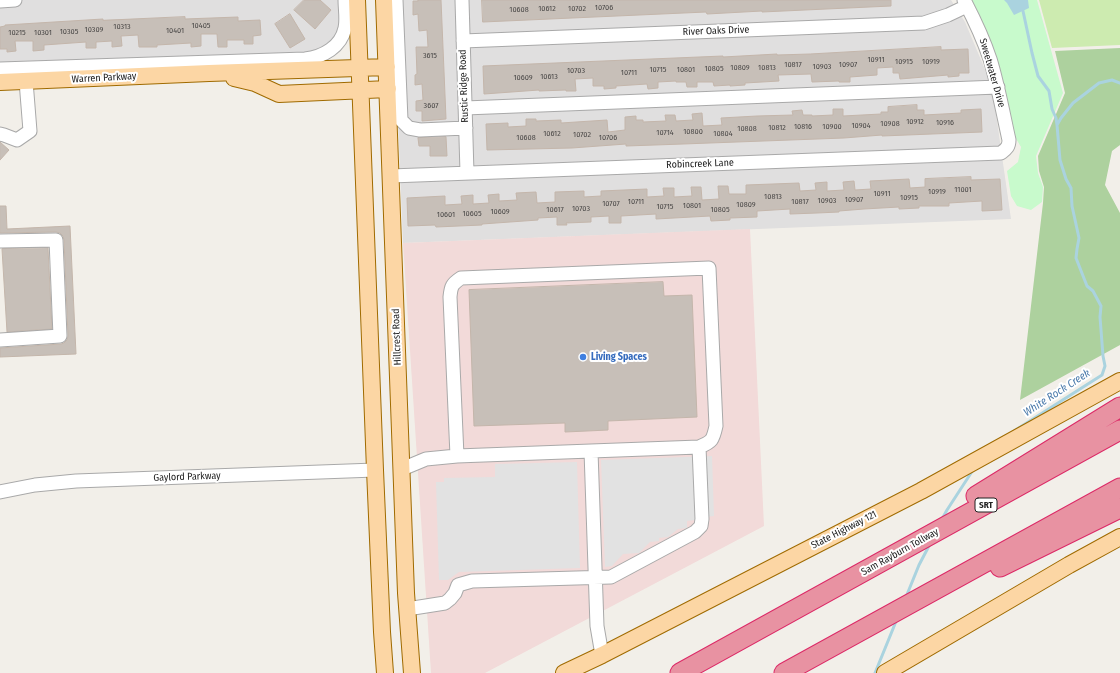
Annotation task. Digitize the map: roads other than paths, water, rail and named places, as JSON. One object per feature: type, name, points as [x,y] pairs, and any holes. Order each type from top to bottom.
[{"type":"highway","points":[[857,576],[913,534],[1120,407]]},
{"type":"highway","name":"Sam Rayburn Tollway","points":[[680,673],[1117,432]]},
{"type":"highway","points":[[784,673],[1120,488]]},
{"type":"highway","points":[[886,617],[935,600],[1120,508]]},
{"type":"main road","points":[[358,0],[384,673]]},
{"type":"main road","name":"Hillcrest Road","points":[[384,0],[407,609],[412,673]]},
{"type":"main road","name":"Warren Parkway","points":[[0,82],[387,67]]},
{"type":"main road","name":"Warren Parkway","points":[[208,73],[256,83],[279,94],[388,89]]},
{"type":"main road","name":"State Highway 121","points":[[564,673],[920,491],[1120,381]]},
{"type":"main road","points":[[375,470],[402,469]]},
{"type":"main road","points":[[885,673],[1069,565],[1120,537]]},
{"type":"street","points":[[0,1],[15,0]]},
{"type":"street","points":[[0,69],[316,58],[325,54],[339,42],[343,34],[346,27],[344,0]]},
{"type":"street","points":[[396,0],[402,120],[409,128],[420,130],[466,128]]},
{"type":"street","name":"Rustic Ridge Road","points":[[462,0],[467,173]]},
{"type":"street","name":"River Oaks Drive","points":[[462,41],[924,23],[948,15],[966,3]]},
{"type":"street","name":"Sweetwater Drive","points":[[966,3],[990,58],[998,87],[1009,140],[1008,148]]},
{"type":"street","points":[[0,134],[17,140],[30,131],[26,81]]},
{"type":"street","points":[[465,108],[998,87]]},
{"type":"street","name":"Robincreek Lane","points":[[391,176],[1000,153],[1008,148]]},
{"type":"street","points":[[0,241],[56,240],[60,336],[0,340]]},
{"type":"street","points":[[402,469],[426,459],[457,456],[698,447],[709,443],[714,437],[716,426],[709,268],[461,278],[455,282],[451,287],[450,297],[457,456]]},
{"type":"street","points":[[407,609],[445,603],[455,593],[458,585],[472,581],[611,577],[695,532],[701,526],[702,519],[698,447]]},
{"type":"street","points":[[591,451],[597,626],[602,654]]},
{"type":"street","name":"Gaylord Parkway","points":[[0,492],[35,485],[76,481],[375,470]]},
{"type":"water","points":[[1004,0],[1028,0],[1029,8],[1014,15]]},
{"type":"waterway","points":[[1023,11],[1038,76],[1049,91],[1052,109],[1057,125]]},
{"type":"waterway","name":"White Rock Creek","points":[[1014,431],[1102,375],[1105,366],[1100,317],[1101,306],[1093,291],[1087,286],[1076,258],[1079,238],[1072,206],[1071,188],[1066,179],[1060,160],[1057,125],[1073,103],[1099,83],[1112,80],[1120,83]]},
{"type":"waterway","name":"White Rock Creek","points":[[942,519],[973,470]]},
{"type":"waterway","name":"White Rock Creek","points":[[906,597],[919,565],[930,544]]},
{"type":"waterway","name":"White Rock Creek","points":[[875,673],[897,619]]},
{"type":"place","name":"Living Spaces","points":[[583,357]]}]
